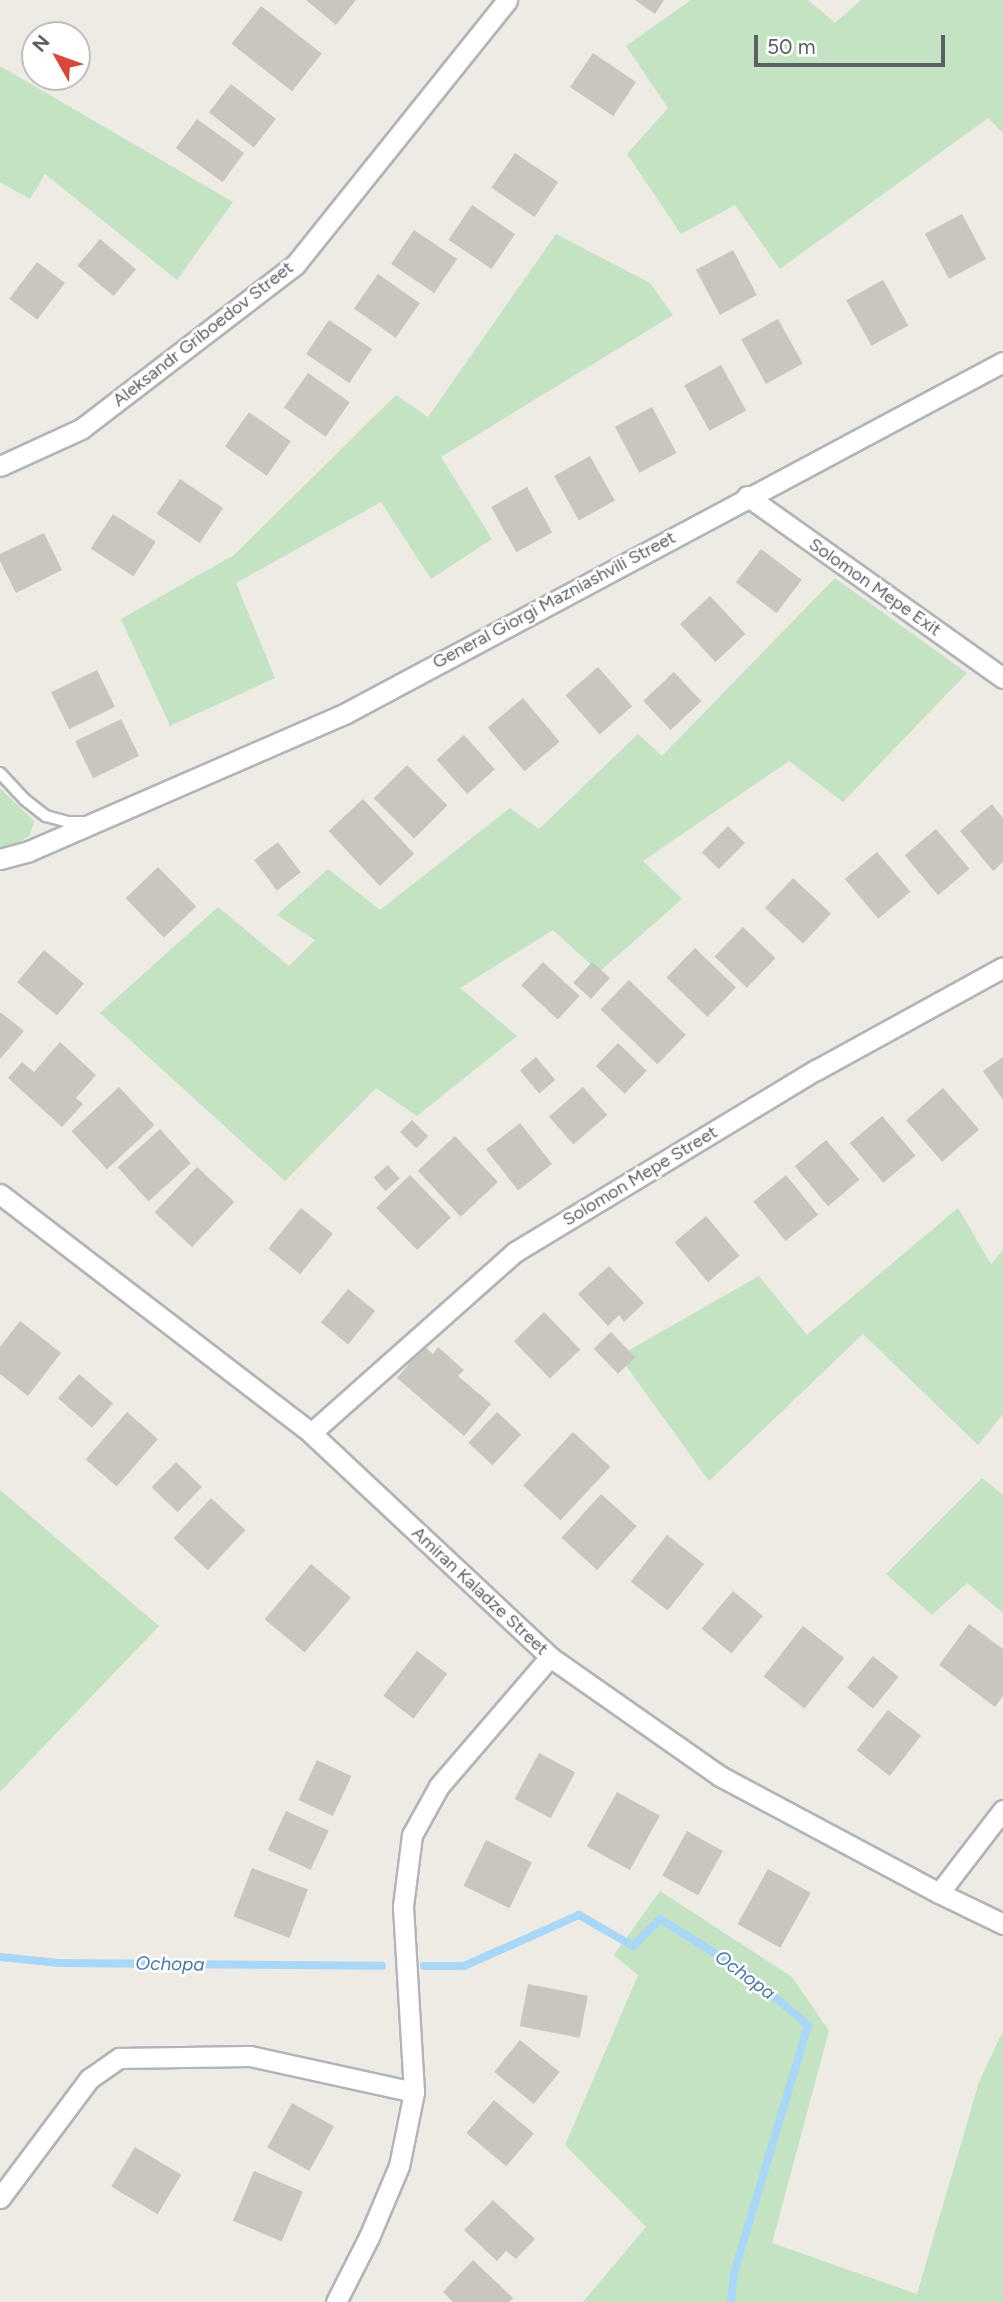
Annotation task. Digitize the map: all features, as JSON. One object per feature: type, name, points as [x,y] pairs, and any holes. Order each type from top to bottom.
[{"type":"street","name":"Aleksandr Griboedov Street","points":[[0,466],[81,429],[295,265],[507,0]]},
{"type":"street","name":"General Giorgi Mazniashvili Street","points":[[0,859],[29,850],[346,713],[747,496],[1003,362]]},
{"type":"street","name":"Solomon Mepe Exit","points":[[747,496],[1003,678]]},
{"type":"street","name":"Solomon Mepe Street","points":[[312,1433],[515,1252],[816,1070],[1003,967]]},
{"type":"street","name":"Amiran Kaladze Street","points":[[0,1194],[312,1433],[550,1657],[720,1776],[939,1894],[1003,1924]]},
{"type":"street","points":[[335,2302],[369,2237],[399,2166],[414,2092],[403,1906],[412,1835],[439,1786],[550,1657]]},
{"type":"street","points":[[939,1894],[1003,1810]]},
{"type":"street","points":[[0,2198],[89,2079],[120,2058],[250,2056],[414,2092]]},
{"type":"lane","name":"General Giorgi Mazniashvili Street","points":[[0,773],[24,799],[46,816],[69,822],[97,821]]},
{"type":"green space","points":[[691,0],[808,0],[835,23],[861,0],[1003,0],[1003,133],[988,118],[780,269],[735,205],[681,234],[627,154],[668,108],[626,46]]},
{"type":"green space","points":[[0,66],[21,78],[21,91],[43,91],[233,202],[177,280],[45,174],[30,199],[0,182]]},
{"type":"green space","points":[[556,234],[650,283],[673,315],[441,457],[492,539],[431,579],[381,502],[236,583],[275,678],[170,726],[121,619],[234,555],[396,395],[428,417]]},
{"type":"green space","points":[[835,578],[967,673],[843,802],[789,761],[643,861],[682,899],[599,972],[553,930],[460,988],[517,1036],[417,1116],[376,1088],[285,1181],[100,1013],[218,907],[289,966],[315,940],[277,915],[328,869],[380,910],[510,808],[539,829],[638,734],[662,756]]},
{"type":"green space","points":[[0,788],[34,821],[30,835],[19,843],[0,849]]},
{"type":"green space","points":[[958,1208],[991,1264],[1003,1250],[1003,1414],[978,1445],[863,1334],[709,1481],[619,1356],[759,1276],[807,1335]]},
{"type":"green space","points":[[982,1478],[1003,1495],[1003,1613],[967,1583],[932,1615],[886,1574]]},
{"type":"green space","points":[[0,1490],[159,1626],[0,1792]]},
{"type":"green space","points":[[660,1891],[792,1977],[829,2031],[772,2243],[917,2294],[979,2082],[1003,2031],[1003,2302],[583,2302],[646,2227],[565,2145],[638,1975],[614,1955]]},
{"type":"building","points":[[306,0],[356,0],[336,25]]},
{"type":"building","points":[[635,0],[664,0],[655,14]]},
{"type":"building","points":[[261,6],[322,53],[292,91],[231,44]]},
{"type":"building","points":[[593,53],[636,82],[613,116],[570,87]]},
{"type":"building","points":[[231,84],[276,119],[254,147],[209,112]]},
{"type":"building","points":[[197,119],[244,153],[223,182],[176,148]]},
{"type":"building","points":[[515,153],[558,182],[535,217],[492,188]]},
{"type":"building","points":[[472,205],[515,234],[492,269],[449,240]]},
{"type":"building","points":[[962,214],[986,259],[949,279],[925,234]]},
{"type":"building","points":[[414,230],[457,259],[434,293],[391,264]]},
{"type":"building","points":[[100,239],[136,269],[114,296],[78,266]]},
{"type":"building","points":[[733,250],[757,295],[720,315],[696,270]]},
{"type":"building","points":[[37,262],[65,283],[37,320],[9,299]]},
{"type":"building","points":[[378,274],[420,303],[396,338],[354,308]]},
{"type":"building","points":[[883,280],[908,325],[871,346],[846,300]]},
{"type":"building","points":[[778,319],[803,364],[766,384],[741,339]]},
{"type":"building","points":[[329,320],[372,349],[349,383],[306,354]]},
{"type":"building","points":[[721,365],[746,410],[709,431],[684,385]]},
{"type":"building","points":[[308,373],[350,402],[326,437],[284,407]]},
{"type":"building","points":[[652,407],[676,453],[639,473],[615,427]]},
{"type":"building","points":[[249,412],[291,441],[267,476],[225,446]]},
{"type":"building","points":[[590,456],[615,501],[579,520],[554,476]]},
{"type":"building","points":[[180,479],[223,508],[200,543],[157,514]]},
{"type":"building","points":[[527,487],[552,532],[516,552],[491,507]]},
{"type":"building","points":[[113,514],[156,542],[133,576],[91,548]]},
{"type":"building","points":[[44,533],[62,570],[16,593],[0,561],[0,554]]},
{"type":"building","points":[[761,549],[802,580],[776,613],[736,583]]},
{"type":"building","points":[[710,596],[745,634],[715,662],[680,624]]},
{"type":"building","points":[[598,667],[632,706],[600,734],[566,695]]},
{"type":"building","points":[[97,670],[115,707],[69,729],[51,692]]},
{"type":"building","points":[[674,672],[701,701],[671,730],[643,701]]},
{"type":"building","points":[[523,698],[560,742],[524,771],[488,728]]},
{"type":"building","points":[[121,719],[139,756],[93,778],[75,741]]},
{"type":"building","points":[[464,735],[495,769],[467,794],[437,760]]},
{"type":"building","points":[[407,765],[447,805],[414,839],[374,798]]},
{"type":"building","points":[[363,799],[414,854],[380,886],[329,831]]},
{"type":"building","points":[[992,804],[1003,818],[1003,862],[993,871],[960,831]]},
{"type":"building","points":[[728,826],[745,843],[719,869],[702,852]]},
{"type":"building","points":[[936,829],[969,869],[938,895],[905,855]]},
{"type":"building","points":[[278,842],[301,872],[277,890],[254,860]]},
{"type":"building","points":[[877,852],[910,892],[878,919],[845,879]]},
{"type":"building","points":[[158,867],[196,907],[164,938],[126,898]]},
{"type":"building","points":[[793,878],[831,913],[803,943],[765,908]]},
{"type":"building","points":[[743,927],[775,958],[747,988],[715,956]]},
{"type":"building","points":[[695,948],[736,988],[708,1017],[667,977]]},
{"type":"building","points":[[44,950],[84,983],[57,1016],[17,982]]},
{"type":"building","points":[[543,962],[580,996],[558,1020],[521,985]]},
{"type":"building","points":[[592,962],[610,978],[591,999],[573,983]]},
{"type":"building","points":[[629,980],[686,1035],[657,1064],[601,1009]]},
{"type":"building","points":[[0,1012],[24,1031],[0,1059]]},
{"type":"building","points":[[60,1042],[96,1075],[76,1098],[83,1104],[62,1127],[8,1078],[22,1062],[34,1072]]},
{"type":"building","points":[[618,1043],[647,1071],[625,1094],[596,1066]]},
{"type":"building","points":[[536,1057],[555,1080],[539,1093],[520,1070]]},
{"type":"building","points":[[1003,1057],[1003,1100],[983,1071]]},
{"type":"building","points":[[119,1087],[154,1125],[107,1169],[71,1131]]},
{"type":"building","points":[[583,1087],[607,1115],[573,1144],[549,1117]]},
{"type":"building","points":[[943,1088],[979,1130],[942,1162],[906,1120]]},
{"type":"building","points":[[882,1116],[915,1156],[883,1183],[850,1143]]},
{"type":"building","points":[[412,1120],[428,1136],[416,1148],[400,1132]]},
{"type":"building","points":[[520,1123],[552,1164],[518,1190],[486,1149]]},
{"type":"building","points":[[160,1129],[191,1163],[148,1201],[118,1167]]},
{"type":"building","points":[[455,1136],[498,1182],[461,1217],[418,1171]]},
{"type":"building","points":[[826,1140],[859,1180],[828,1206],[795,1166]]},
{"type":"building","points":[[388,1165],[400,1179],[385,1191],[374,1177]]},
{"type":"building","points":[[197,1167],[234,1202],[192,1247],[155,1212]]},
{"type":"building","points":[[410,1175],[451,1217],[417,1250],[376,1208]]},
{"type":"building","points":[[786,1175],[818,1215],[785,1241],[753,1201]]},
{"type":"building","points":[[301,1208],[333,1234],[300,1274],[268,1248]]},
{"type":"building","points":[[706,1216],[739,1256],[708,1282],[675,1242]]},
{"type":"building","points":[[609,1266],[644,1303],[624,1322],[619,1315],[608,1326],[578,1294]]},
{"type":"building","points":[[348,1289],[375,1311],[348,1344],[321,1322]]},
{"type":"building","points":[[544,1312],[580,1349],[550,1379],[514,1341]]},
{"type":"building","points":[[20,1321],[61,1353],[28,1396],[0,1374],[0,1347]]},
{"type":"building","points":[[611,1332],[635,1357],[618,1374],[594,1349]]},
{"type":"building","points":[[424,1346],[433,1354],[438,1347],[464,1370],[458,1376],[491,1404],[464,1436],[397,1378]]},
{"type":"building","points":[[79,1374],[113,1404],[92,1428],[58,1398]]},
{"type":"building","points":[[127,1412],[158,1439],[117,1486],[86,1460]]},
{"type":"building","points":[[497,1412],[521,1435],[492,1465],[468,1443]]},
{"type":"building","points":[[573,1432],[610,1467],[561,1520],[523,1485]]},
{"type":"building","points":[[176,1462],[202,1487],[178,1512],[152,1487]]},
{"type":"building","points":[[601,1494],[637,1526],[597,1570],[562,1538]]},
{"type":"building","points":[[211,1498],[245,1530],[208,1570],[173,1538]]},
{"type":"building","points":[[667,1535],[704,1564],[668,1610],[631,1581]]},
{"type":"building","points":[[311,1564],[351,1597],[305,1653],[265,1619]]},
{"type":"building","points":[[733,1591],[763,1616],[731,1654],[702,1629]]},
{"type":"building","points":[[969,1624],[1003,1649],[1003,1696],[995,1707],[939,1665]]},
{"type":"building","points":[[803,1626],[844,1658],[805,1708],[764,1676]]},
{"type":"building","points":[[417,1651],[447,1674],[414,1719],[383,1696]]},
{"type":"building","points":[[873,1656],[899,1677],[873,1709],[847,1688]]},
{"type":"building","points":[[888,1710],[921,1736],[890,1776],[857,1750]]},
{"type":"building","points":[[539,1753],[575,1772],[551,1818],[515,1799]]},
{"type":"building","points":[[317,1760],[351,1776],[333,1816],[298,1800]]},
{"type":"building","points":[[617,1792],[660,1816],[630,1870],[587,1846]]},
{"type":"building","points":[[286,1811],[329,1831],[310,1870],[268,1850]]},
{"type":"building","points":[[687,1831],[723,1851],[698,1895],[662,1876]]},
{"type":"building","points":[[486,1840],[532,1862],[509,1908],[464,1886]]},
{"type":"building","points":[[252,1868],[308,1890],[289,1938],[233,1917]]},
{"type":"building","points":[[768,1869],[811,1893],[780,1948],[737,1924]]},
{"type":"building","points":[[528,1984],[588,1996],[580,2038],[520,2026]]},
{"type":"building","points":[[520,2040],[560,2072],[534,2104],[494,2072]]},
{"type":"building","points":[[494,2100],[534,2133],[506,2166],[466,2133]]},
{"type":"building","points":[[292,2103],[334,2126],[309,2171],[267,2148]]},
{"type":"building","points":[[135,2147],[181,2175],[158,2214],[111,2186]]},
{"type":"building","points":[[254,2171],[303,2192],[282,2241],[233,2221]]},
{"type":"building","points":[[493,2200],[535,2239],[516,2259],[506,2251],[497,2261],[464,2230]]},
{"type":"building","points":[[473,2260],[513,2298],[509,2302],[453,2302],[443,2292]]},
{"type":"waterway","name":"Ochopa","points":[[424,1966],[464,1966],[579,1915],[633,1946],[660,1919],[744,1971],[808,2025],[734,2273],[731,2302]]},
{"type":"waterway","name":"Ochopa","points":[[0,1957],[59,1963],[382,1966]]}]
